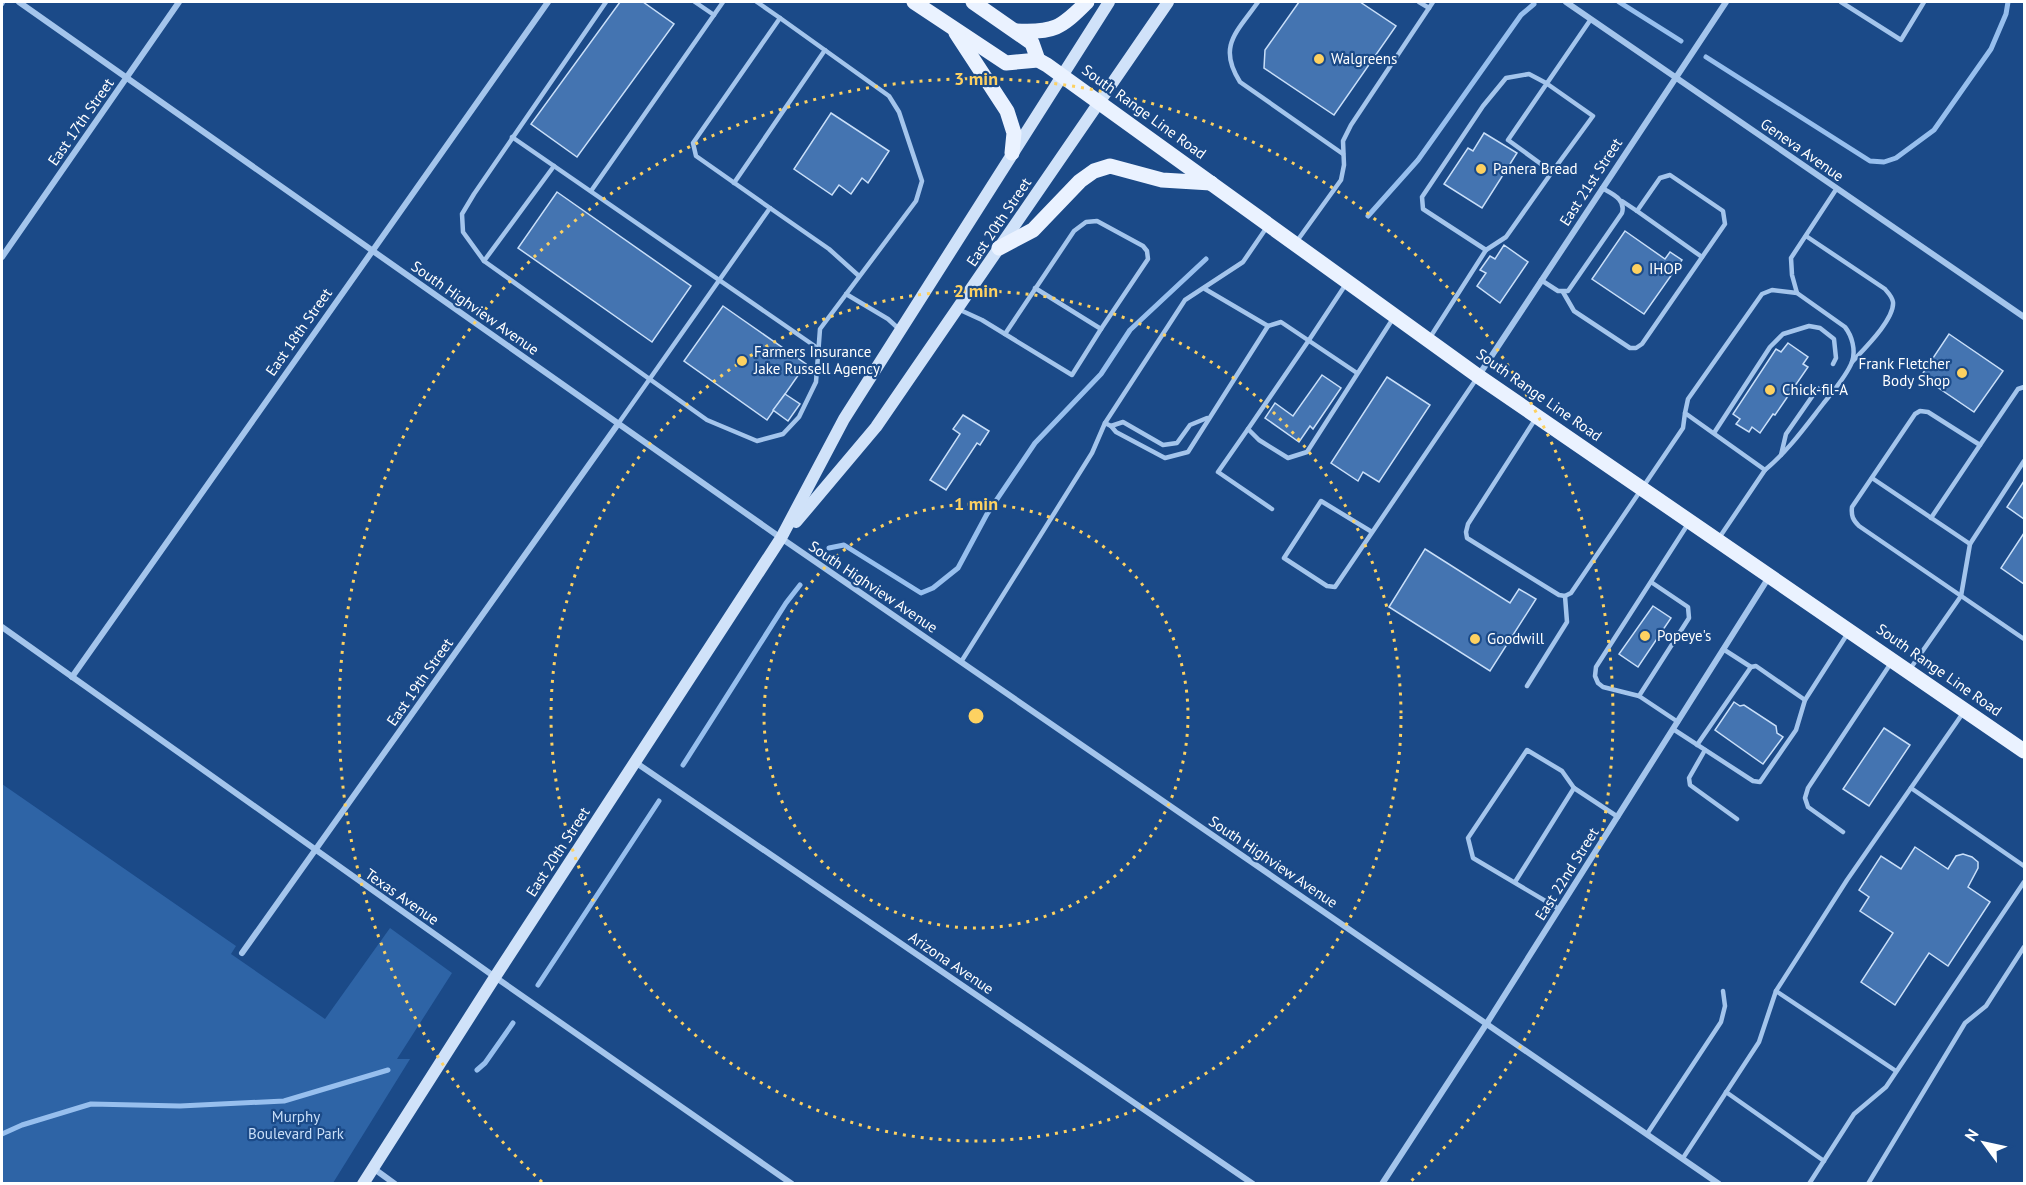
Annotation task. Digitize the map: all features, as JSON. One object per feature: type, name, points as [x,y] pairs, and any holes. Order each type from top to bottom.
[{"type":"main road","points":[[914,2],[1006,63],[1038,60]]},
{"type":"main road","name":"South Range Line Road","points":[[973,2],[1032,43],[1038,60],[1062,75],[1478,376],[2024,749]]},
{"type":"main road","points":[[1016,31],[1040,33],[1062,25],[1087,2]]},
{"type":"main road","name":"East 20th Street","points":[[363,1184],[495,977],[782,538],[844,418],[1109,2]]},
{"type":"main road","name":"East 20th Street","points":[[782,538],[876,427],[1168,2]]},
{"type":"main road","points":[[953,28],[1007,111],[1014,133],[1012,153]]},
{"type":"main road","points":[[999,248],[1033,230],[1080,181],[1094,171],[1110,166],[1162,180],[1212,183]]},
{"type":"street","name":"South Highview Avenue","points":[[19,2],[618,424],[1719,1184]]},
{"type":"street","name":"East 17th Street","points":[[2,257],[178,2]]},
{"type":"street","name":"East 18th Street","points":[[72,677],[548,2]]},
{"type":"street","name":"Geneva Avenue","points":[[1566,2],[2025,317]]},
{"type":"street","name":"East 21st Street","points":[[1478,376],[1726,2]]},
{"type":"street","name":"East 19th Street","points":[[242,953],[618,424]]},
{"type":"street","name":"East 22nd Street","points":[[1382,1184],[1487,1023],[1770,576]]},
{"type":"street","name":"Texas Avenue","points":[[2,627],[495,977],[792,1184]]},
{"type":"street","name":"Arizona Avenue","points":[[635,762],[1253,1184]]},
{"type":"street","points":[[373,1168],[395,1184]]},
{"type":"lane","points":[[606,2],[474,194],[462,214],[463,232],[484,261],[707,420],[757,441],[783,434],[799,417],[816,382],[820,329],[916,201],[922,181],[899,112],[889,96],[757,2]]},
{"type":"lane","points":[[695,2],[714,15]]},
{"type":"lane","points":[[591,191],[723,2]]},
{"type":"lane","points":[[1258,2],[1231,41],[1229,49],[1235,74],[1240,82],[1343,154]]},
{"type":"lane","points":[[1419,2],[1429,8]]},
{"type":"lane","points":[[1295,243],[1341,180],[1344,165],[1343,141],[1351,125],[1433,2]]},
{"type":"lane","points":[[1841,2],[1901,40],[1924,2]]},
{"type":"lane","points":[[780,18],[693,143],[696,156],[829,249],[859,276]]},
{"type":"lane","points":[[1552,172],[1508,140],[1591,19]]},
{"type":"lane","points":[[734,183],[825,50]]},
{"type":"lane","points":[[1429,339],[1486,250],[1506,237],[1593,116],[1546,82],[1529,74],[1506,78],[1483,106],[1422,197],[1423,209],[1486,250]]},
{"type":"lane","points":[[512,137],[819,349]]},
{"type":"lane","points":[[484,261],[554,166]]},
{"type":"lane","points":[[1541,280],[1563,292],[1574,312],[1630,348],[1642,344],[1725,224],[1723,211],[1670,175],[1660,178],[1637,211]]},
{"type":"lane","points":[[1602,188],[1702,257]]},
{"type":"lane","points":[[1797,293],[1792,275],[1791,258],[1837,189]]},
{"type":"lane","points":[[1563,292],[1568,291],[1622,213],[1622,201]]},
{"type":"lane","points":[[618,424],[770,208]]},
{"type":"lane","points":[[958,309],[982,320],[1072,375],[1148,259],[1147,251],[1143,246],[1097,220],[1086,222],[1074,231],[1005,334]]},
{"type":"lane","points":[[961,662],[1092,453],[1105,423],[1185,300],[1243,262],[1269,224]]},
{"type":"lane","points":[[1718,540],[1765,470],[1781,458],[1839,383],[1852,362],[1871,342],[1892,311],[1891,296],[1885,289],[1806,236]]},
{"type":"lane","points":[[1272,508],[1218,472],[1310,340],[1347,281]]},
{"type":"lane","points":[[1035,288],[1101,329]]},
{"type":"lane","points":[[1205,289],[1268,326]]},
{"type":"lane","points":[[1538,416],[1468,524],[1466,532],[1467,538],[1559,596],[1565,596],[1571,593],[1683,428],[1688,399],[1762,294],[1766,291],[1797,293],[1845,327],[1851,335],[1853,345],[1852,362]]},
{"type":"lane","points":[[846,294],[888,319],[899,329]]},
{"type":"lane","points":[[1248,429],[1259,440],[1288,458],[1307,452],[1395,316]]},
{"type":"lane","points":[[1105,423],[1116,432],[1165,458],[1188,452],[1268,326],[1281,322],[1357,373]]},
{"type":"lane","points":[[1714,433],[1770,346],[1783,334],[1809,326],[1820,328],[1834,339],[1836,358],[1833,364]]},
{"type":"lane","points":[[1372,532],[1321,501],[1284,558],[1327,586],[1335,587],[1478,376]]},
{"type":"lane","points":[[1931,518],[2018,389],[2025,387]]},
{"type":"lane","points":[[1781,458],[1786,434],[1818,388]]},
{"type":"lane","points":[[1980,446],[1928,412],[1920,411],[1915,414],[1852,507],[1853,520],[2025,639]]},
{"type":"lane","points":[[1685,413],[1765,470]]},
{"type":"lane","points":[[1111,426],[1123,422],[1162,445],[1177,443],[1190,424],[1209,418]]},
{"type":"lane","points":[[1909,672],[1961,596],[1970,544],[2025,461]]},
{"type":"lane","points":[[1872,477],[1970,544]]},
{"type":"lane","points":[[1678,722],[1639,696],[1603,687],[1595,676],[1596,667],[1690,521]]},
{"type":"lane","points":[[1639,696],[1689,618],[1688,607],[1651,582]]},
{"type":"lane","points":[[1527,686],[1566,622],[1565,596]]},
{"type":"lane","points":[[1673,729],[1753,781],[1760,782],[1796,730],[1805,700],[1850,631]]},
{"type":"lane","points":[[1723,650],[1751,667],[1756,666],[1805,700]]},
{"type":"lane","points":[[1843,832],[1808,807],[1805,798],[1808,788],[1893,660]]},
{"type":"lane","points":[[1697,745],[1751,667]]},
{"type":"lane","points":[[1683,1158],[1759,1042],[1776,991],[1847,880],[1965,710]]},
{"type":"lane","points":[[1559,909],[1473,858],[1468,838],[1527,750],[1562,771],[1574,788],[1618,817]]},
{"type":"lane","points":[[1705,750],[1689,778],[1690,785],[1737,819]]},
{"type":"lane","points":[[1515,882],[1574,788]]},
{"type":"lane","points":[[1911,788],[2025,866]]},
{"type":"lane","points":[[1809,1184],[1854,1114],[1886,1087],[2025,882]]},
{"type":"lane","points":[[1868,1184],[1965,1023],[1986,1006],[2025,947]]},
{"type":"lane","points":[[1647,1134],[1722,1022],[1725,1006],[1723,991]]},
{"type":"lane","points":[[1776,991],[1896,1071]]},
{"type":"lane","points":[[1726,1092],[1824,1161]]},
{"type":"green space","name":"Murphy Boulevard Park","points":[[2,784],[236,946],[231,954],[325,1019],[390,928],[452,973],[397,1059],[410,1059],[333,1183],[2,1183]]},
{"type":"building","points":[[620,2],[643,2],[674,24],[577,157],[531,124]]},
{"type":"building","name":"Walgreens","points":[[1299,2],[1360,2],[1396,26],[1334,115],[1264,68],[1265,50]]},
{"type":"building","points":[[831,113],[889,151],[868,183],[862,178],[851,194],[839,185],[832,195],[794,169]]},
{"type":"building","name":"Panera Bread","points":[[1484,133],[1517,153],[1482,208],[1444,184],[1468,148],[1473,151]]},
{"type":"building","points":[[557,192],[691,286],[652,342],[518,248]]},
{"type":"building","name":"IHOP","points":[[1625,231],[1665,259],[1670,252],[1682,260],[1644,314],[1592,279]]},
{"type":"building","points":[[1504,245],[1528,262],[1500,303],[1477,286],[1486,273],[1480,270],[1490,256],[1495,259]]},
{"type":"building","points":[[723,306],[806,364],[767,420],[684,361]]},
{"type":"building","name":"Frank Fletcher Body Shop","points":[[1949,334],[2003,371],[1974,412],[1921,376]]},
{"type":"building","name":"Chick-fil-A","points":[[1788,343],[1808,357],[1803,364],[1808,367],[1760,433],[1752,427],[1749,432],[1736,424],[1740,419],[1733,414],[1776,349],[1781,352]]},
{"type":"building","points":[[1322,375],[1341,388],[1313,429],[1310,426],[1299,442],[1265,418],[1275,403],[1293,416]]},
{"type":"building","points":[[1387,377],[1430,405],[1379,482],[1363,472],[1358,481],[1331,463]]},
{"type":"building","points":[[785,394],[800,404],[788,421],[773,410]]},
{"type":"building","points":[[963,415],[989,431],[980,445],[977,443],[946,490],[930,480],[960,434],[953,429]]},
{"type":"building","points":[[2024,481],[2024,519],[2007,507]]},
{"type":"building","points":[[2024,533],[2024,584],[2001,568]]},
{"type":"building","name":"Goodwill","points":[[1425,549],[1510,603],[1519,589],[1536,599],[1490,671],[1389,607]]},
{"type":"building","name":"Popeye's","points":[[1653,606],[1671,618],[1638,667],[1619,654]]},
{"type":"building","points":[[1734,702],[1740,706],[1744,705],[1776,726],[1777,733],[1783,737],[1763,764],[1715,730]]},
{"type":"building","points":[[1884,728],[1910,745],[1869,806],[1843,789]]},
{"type":"building","points":[[1915,847],[1948,869],[1956,856],[1963,854],[1972,857],[1978,862],[1978,868],[1968,887],[1990,902],[1948,966],[1929,953],[1895,1005],[1861,982],[1893,933],[1860,911],[1869,897],[1859,890],[1881,856],[1901,869]]},
{"type":"waterway","points":[[1619,2],[1681,41]]},
{"type":"waterway","points":[[1706,57],[1870,161],[1884,162],[1896,158],[1934,130],[1991,49],[2006,14],[2008,2]]},
{"type":"waterway","points":[[1368,216],[1418,160],[1521,15],[1534,4]]},
{"type":"waterway","points":[[829,548],[844,545],[921,593],[933,588],[958,568],[987,514],[1035,443],[1101,374],[1130,330],[1206,259]]},
{"type":"waterway","points":[[683,765],[786,603],[800,585]]},
{"type":"waterway","points":[[538,985],[659,801]]},
{"type":"waterway","points":[[477,1070],[485,1063],[513,1023]]},
{"type":"waterway","points":[[2,1134],[22,1125],[91,1104],[180,1106],[284,1101],[388,1070]]},
{"type":"place","name":"Walgreens","points":[[1319,59]]},
{"type":"place","name":"Panera Bread","points":[[1481,169]]},
{"type":"place","name":"IHOP","points":[[1637,269]]},
{"type":"place","name":"Farmers Insurance Jake Russell Agency","points":[[742,361]]},
{"type":"place","name":"Frank Fletcher Body Shop","points":[[1962,373]]},
{"type":"place","name":"Chick-fil-A","points":[[1770,390]]},
{"type":"place","name":"Popeye's","points":[[1645,636]]},
{"type":"place","name":"Goodwill","points":[[1475,639]]}]
